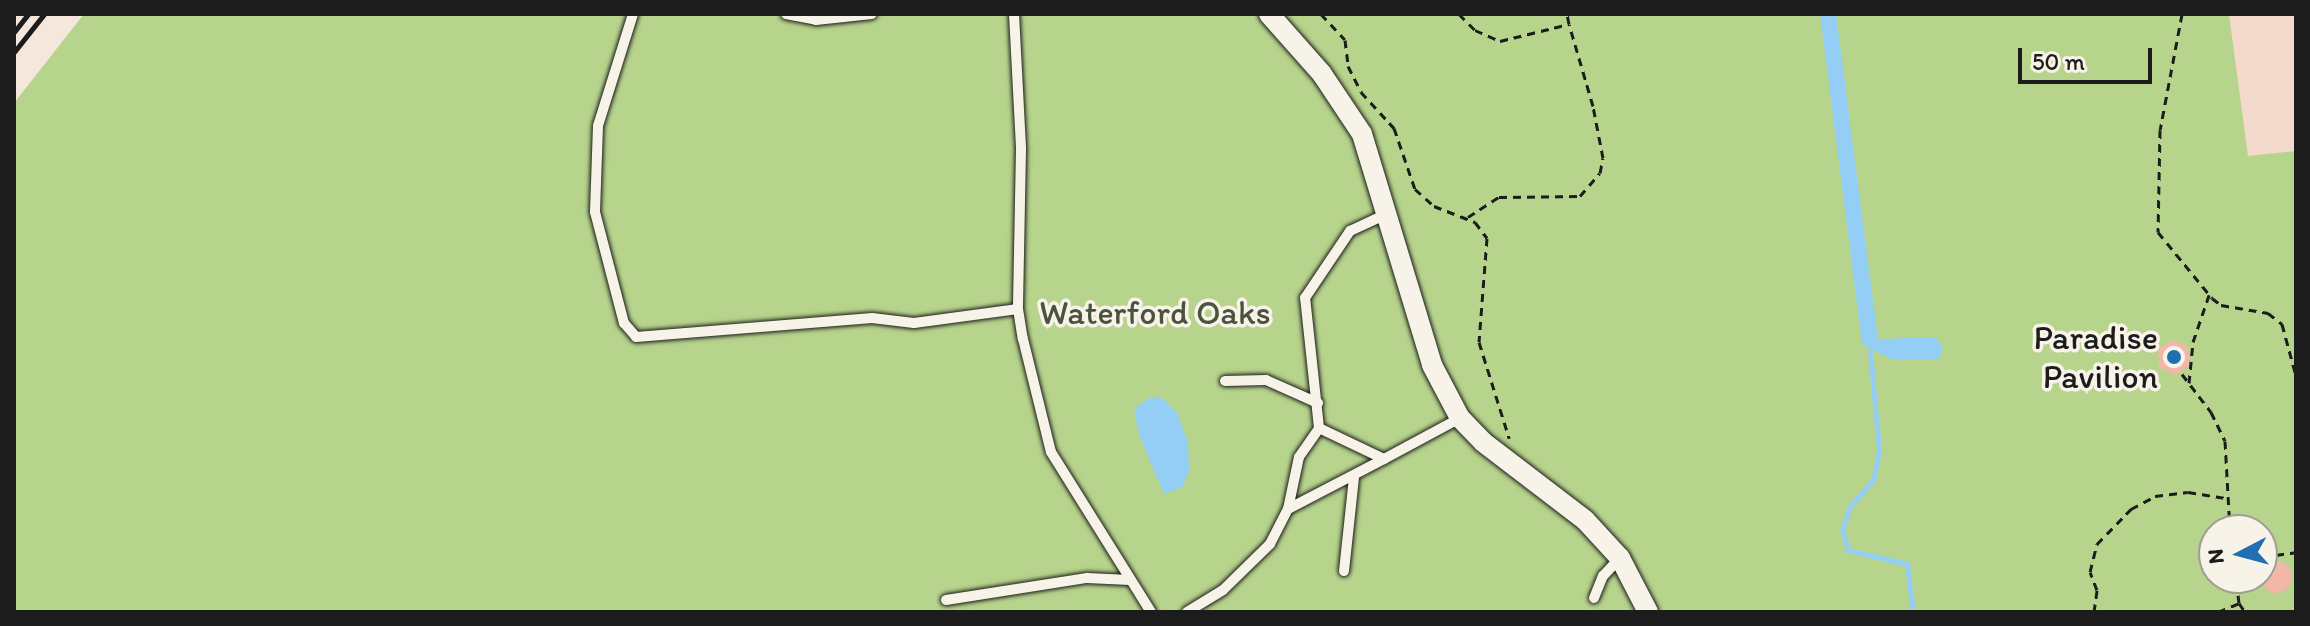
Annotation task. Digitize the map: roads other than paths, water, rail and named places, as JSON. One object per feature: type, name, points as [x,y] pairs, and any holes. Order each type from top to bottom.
[{"type":"street","points":[[1269,14],[1348,110],[1362,134],[1432,365],[1460,418],[1483,442],[1585,520],[1620,558],[1648,612]]},
{"type":"lane","points":[[633,14],[598,126],[595,212],[624,323],[636,337],[872,318],[914,323],[1018,309]]},
{"type":"lane","points":[[786,14],[816,20],[872,14]]},
{"type":"lane","points":[[1014,14],[1021,149],[1018,309],[1051,452],[1151,612]]},
{"type":"lane","points":[[1187,612],[1223,590],[1270,544],[1288,509],[1299,457],[1319,428],[1305,298],[1350,231],[1386,214]]},
{"type":"lane","points":[[1225,381],[1266,380],[1318,403]]},
{"type":"lane","points":[[1288,509],[1354,478],[1460,418]]},
{"type":"lane","points":[[1319,428],[1384,459]]},
{"type":"lane","points":[[1344,571],[1354,478]]},
{"type":"lane","points":[[1594,598],[1620,558]]},
{"type":"lane","points":[[946,600],[1087,578],[1130,580]]},
{"type":"water","points":[[1820,14],[1836,14],[1878,339],[1936,337],[1943,348],[1938,360],[1891,359],[1862,344]]},
{"type":"water","points":[[1150,397],[1162,398],[1177,413],[1188,442],[1189,472],[1182,487],[1164,494],[1139,435],[1134,409]]},
{"type":"waterway","points":[[1870,351],[1879,450],[1873,480],[1850,506],[1842,530],[1848,550],[1907,564],[1913,612]]},
{"type":"railway","points":[[14,32],[28,14]]},
{"type":"railway","points":[[14,52],[44,14]]},
{"type":"place","name":"Paradise Pavilion","points":[[2174,357]]},
{"type":"park label","name":"Waterford Oaks","points":[[1155,313]]}]
